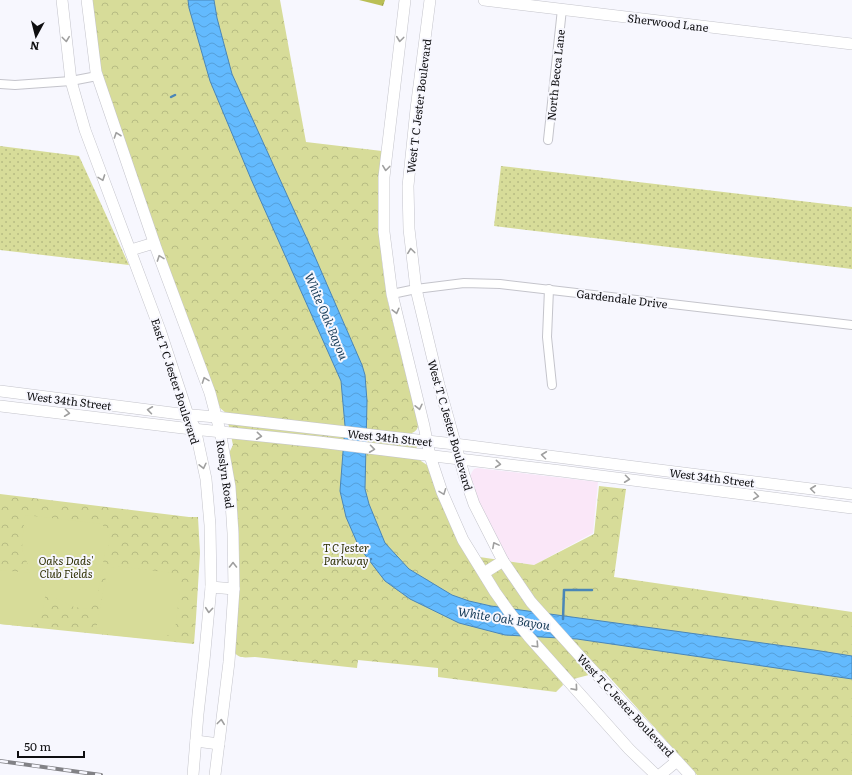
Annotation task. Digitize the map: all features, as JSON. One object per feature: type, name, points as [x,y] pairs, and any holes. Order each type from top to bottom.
[{"type":"main road","name":"East T C Jester Boulevard","points":[[62,0],[71,81],[85,130],[162,335],[188,415],[195,428],[206,479],[210,525],[211,588],[193,775]]},
{"type":"main road","points":[[87,0],[97,76],[154,243],[210,393],[220,431]]},
{"type":"main road","points":[[405,0],[384,178],[384,232],[392,294],[430,456],[442,492],[463,540],[495,592],[529,637],[629,749],[656,775]]},
{"type":"main road","name":"West T C Jester Boulevard","points":[[430,0],[408,186],[409,229],[416,289],[439,385],[459,459],[474,504],[503,561],[532,602],[586,663],[690,775]]},
{"type":"main road","name":"Sherwood Lane","points":[[484,0],[852,44]]},
{"type":"main road","points":[[130,250],[154,243]]},
{"type":"main road","name":"West 34th Street","points":[[0,391],[188,415],[455,444],[852,494]]},
{"type":"main road","points":[[42,410],[44,397]]},
{"type":"main road","name":"West 34th Street","points":[[0,406],[319,442],[852,508]]},
{"type":"main road","name":"Rosslyn Road","points":[[220,431],[230,487],[234,589]]},
{"type":"main road","points":[[484,573],[503,561]]},
{"type":"main road","points":[[211,588],[234,589],[229,662],[215,775]]},
{"type":"main road","points":[[196,741],[219,744]]},
{"type":"main road","points":[[660,775],[677,761]]},
{"type":"street","name":"North Becca Lane","points":[[548,140],[562,9]]},
{"type":"street","points":[[0,84],[15,85],[71,81],[97,76]]},
{"type":"street","name":"Gardendale Drive","points":[[392,294],[416,289],[464,283],[500,284],[852,325]]},
{"type":"street","points":[[549,289],[547,336],[552,385]]},
{"type":"shaded area","points":[[477,468],[598,482],[593,533],[534,565],[508,561],[483,514],[469,478],[474,469]]},
{"type":"green space","name":"T C Jester Parkway","points":[[90,0],[280,0],[306,142],[382,151],[379,226],[382,262],[387,298],[418,424],[416,430],[412,433],[421,461],[427,465],[449,522],[466,555],[534,565],[594,534],[599,486],[626,489],[614,577],[852,612],[852,775],[697,775],[604,671],[562,682],[563,685],[556,692],[438,677],[438,668],[358,660],[357,668],[255,657],[240,657],[235,653],[233,650],[239,586],[239,537],[237,505],[230,456],[230,451],[233,445],[226,413],[220,408],[120,141],[104,87]]},
{"type":"green space","points":[[359,0],[385,0],[383,6]]},
{"type":"green space","points":[[0,146],[79,156],[129,265],[0,250]]},
{"type":"green space","points":[[501,166],[852,207],[852,269],[494,226]]},
{"type":"green space","name":"Oaks Dads' Club Fields","points":[[0,494],[198,517],[200,553],[194,644],[0,624]]},
{"type":"green space","points":[[25,515],[102,524],[110,535],[108,550],[105,552],[98,592],[94,605],[90,609],[74,607],[55,598],[46,591],[42,616],[35,624],[30,627],[0,624],[0,570],[31,573],[23,552],[22,543]]},
{"type":"green space","points":[[115,566],[182,574],[175,630],[161,640],[102,634],[103,630],[96,630],[107,571]]},
{"type":"water","name":"White Oak Bayou","points":[[188,0],[214,0],[217,18],[232,74],[312,250],[362,365],[365,375],[367,401],[365,489],[369,504],[385,543],[409,569],[452,595],[491,606],[852,656],[852,679],[577,639],[505,635],[459,623],[410,599],[385,581],[359,547],[346,517],[340,491],[345,426],[341,381],[251,179],[210,81]]},
{"type":"waterway","points":[[171,97],[175,95]]},
{"type":"waterway","points":[[365,563],[371,559]]},
{"type":"waterway","points":[[563,619],[564,590],[592,590]]},
{"type":"railway","points":[[0,761],[101,775]]}]
